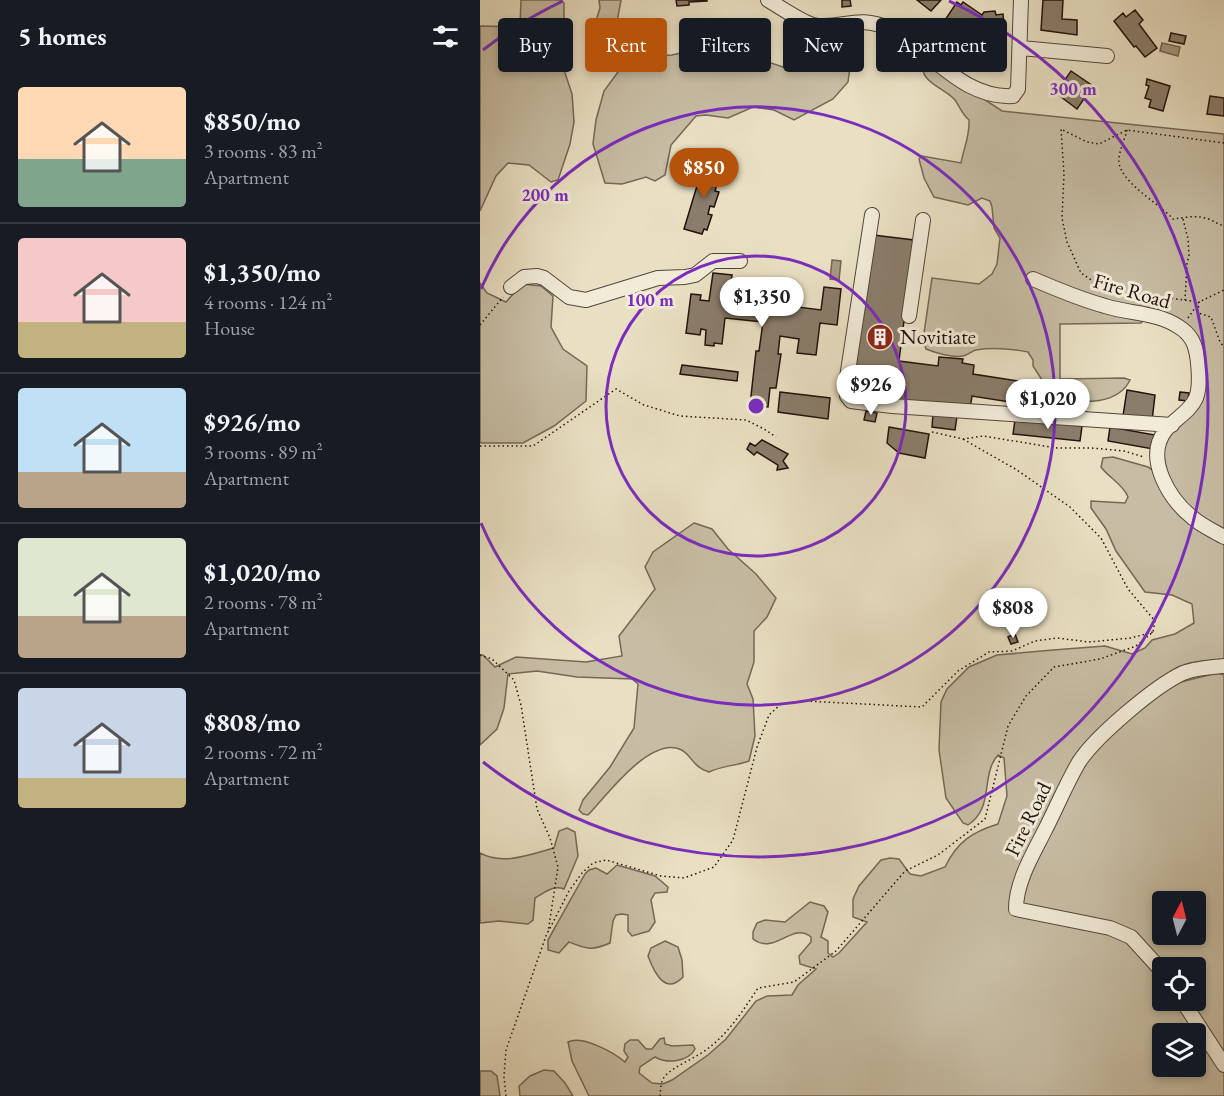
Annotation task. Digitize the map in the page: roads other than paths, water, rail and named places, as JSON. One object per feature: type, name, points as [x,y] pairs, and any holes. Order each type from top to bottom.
[{"type":"street","points":[[768,0],[812,25],[829,26],[863,21],[876,23],[904,38],[958,80],[1000,96],[1013,96],[1018,89],[1021,0]]},
{"type":"street","points":[[1021,48],[1107,56]]},
{"type":"street","points":[[872,215],[846,384],[847,396],[851,401],[923,409],[1172,425]]},
{"type":"street","points":[[909,316],[923,220]]},
{"type":"street","points":[[511,287],[524,277],[537,276],[544,278],[569,297],[586,300],[658,278],[685,278],[695,275],[713,261],[740,261]]},
{"type":"street","name":"Fire Road","points":[[1033,279],[1068,295],[1107,307],[1153,316],[1181,328],[1192,340],[1198,379],[1196,399],[1164,432],[1156,460],[1164,483],[1173,498],[1193,519],[1224,537]]},
{"type":"street","name":"Fire Road","points":[[1152,959],[1131,937],[1110,928],[1016,909],[1016,898],[1026,868],[1080,762],[1101,737],[1151,692],[1184,673],[1200,668],[1224,666]]},
{"type":"street","points":[[1189,1011],[1224,1065]]},
{"type":"place","name":"Novitiate","points":[[880,337]]}]
